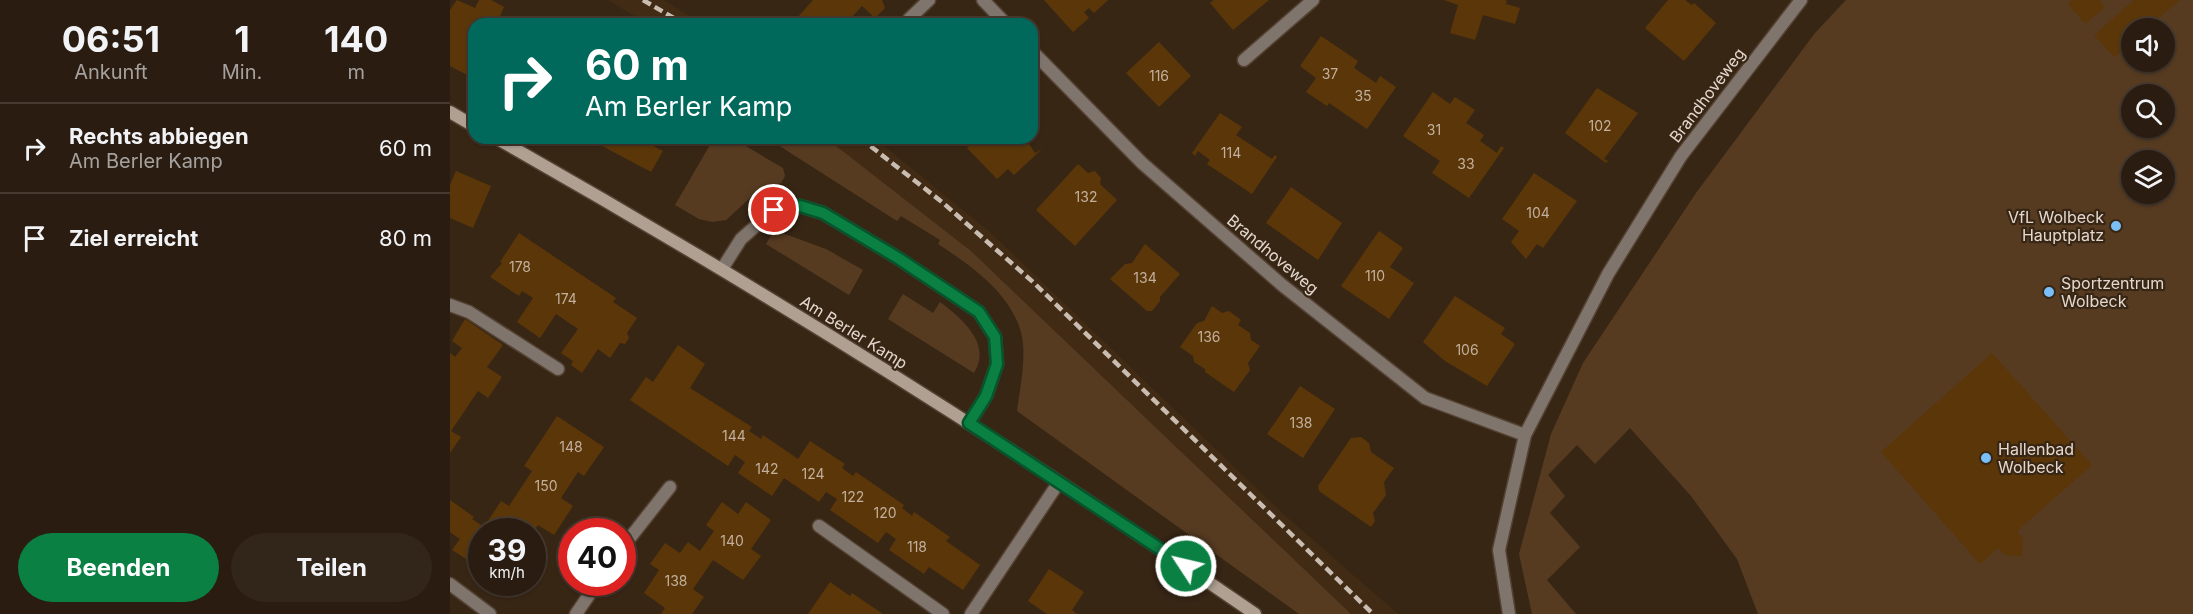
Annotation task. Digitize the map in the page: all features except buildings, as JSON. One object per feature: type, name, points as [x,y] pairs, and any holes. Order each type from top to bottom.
[{"type":"street","points":[[910,18],[929,0]]},
{"type":"street","points":[[982,0],[1000,18]]},
{"type":"street","points":[[1244,60],[1313,0]]},
{"type":"street","name":"Brandhoveweg","points":[[1509,614],[1499,550],[1526,435],[1608,274],[1644,215],[1698,133],[1801,0]]},
{"type":"street","name":"Brandhoveweg","points":[[1038,57],[1142,163],[1282,285],[1425,398],[1526,435]]},
{"type":"street","points":[[450,112],[468,122]]},
{"type":"street","name":"Am Berler Kamp","points":[[506,144],[723,269],[969,423],[1255,614]]},
{"type":"street","points":[[723,269],[741,239],[774,210],[800,206],[823,213],[898,258],[979,312],[995,337],[997,364],[986,396],[969,423]]},
{"type":"street","points":[[450,305],[469,312],[558,369]]},
{"type":"street","points":[[971,614],[1059,482]]},
{"type":"street","points":[[636,530],[670,487]]},
{"type":"street","points":[[819,526],[943,614]]},
{"type":"street","points":[[450,584],[490,614]]},
{"type":"street","points":[[576,614],[588,596]]},
{"type":"shaded area","points":[[608,0],[663,0],[693,18],[638,18]]},
{"type":"shaded area","name":"Sportzentrum Wolbeck","points":[[1846,0],[2193,0],[2193,614],[1758,614],[1737,559],[1691,496],[1630,428],[1595,464],[1577,445],[1548,475],[1565,496],[1550,513],[1580,547],[1547,580],[1576,614],[1532,614],[1519,554],[1551,434],[1583,363],[1696,193],[1815,33]]},
{"type":"shaded area","points":[[711,144],[742,144],[783,168],[785,176],[781,183],[761,188],[726,220],[712,222],[699,219],[675,205]]},
{"type":"shaded area","points":[[776,144],[834,144],[971,251],[1351,614],[1299,614],[1017,411],[1023,370],[1023,348],[1020,329],[1007,303],[975,270],[938,244],[940,240],[901,216],[897,221]]},
{"type":"shaded area","points":[[834,144],[881,144],[990,232],[1280,511],[1398,614],[1351,614],[971,251]]},
{"type":"shaded area","points":[[774,230],[826,249],[863,270],[849,295],[766,244]]},
{"type":"shaded area","points":[[903,294],[933,313],[940,302],[965,324],[977,342],[980,352],[974,373],[888,319]]},
{"type":"railway","points":[[643,0],[674,18]]},
{"type":"railway","points":[[868,144],[942,202],[1033,282],[1373,614]]},
{"type":"place","name":"VfL Wolbeck Hauptplatz","points":[[2116,226]]},
{"type":"place","name":"Sportzentrum Wolbeck","points":[[2049,292]]},
{"type":"place","name":"Hallenbad Wolbeck","points":[[1986,458]]},
{"type":"route","points":[[774,210],[800,206],[823,213],[898,258],[979,312],[995,337],[997,364],[986,396],[969,423],[1186,566]]}]
